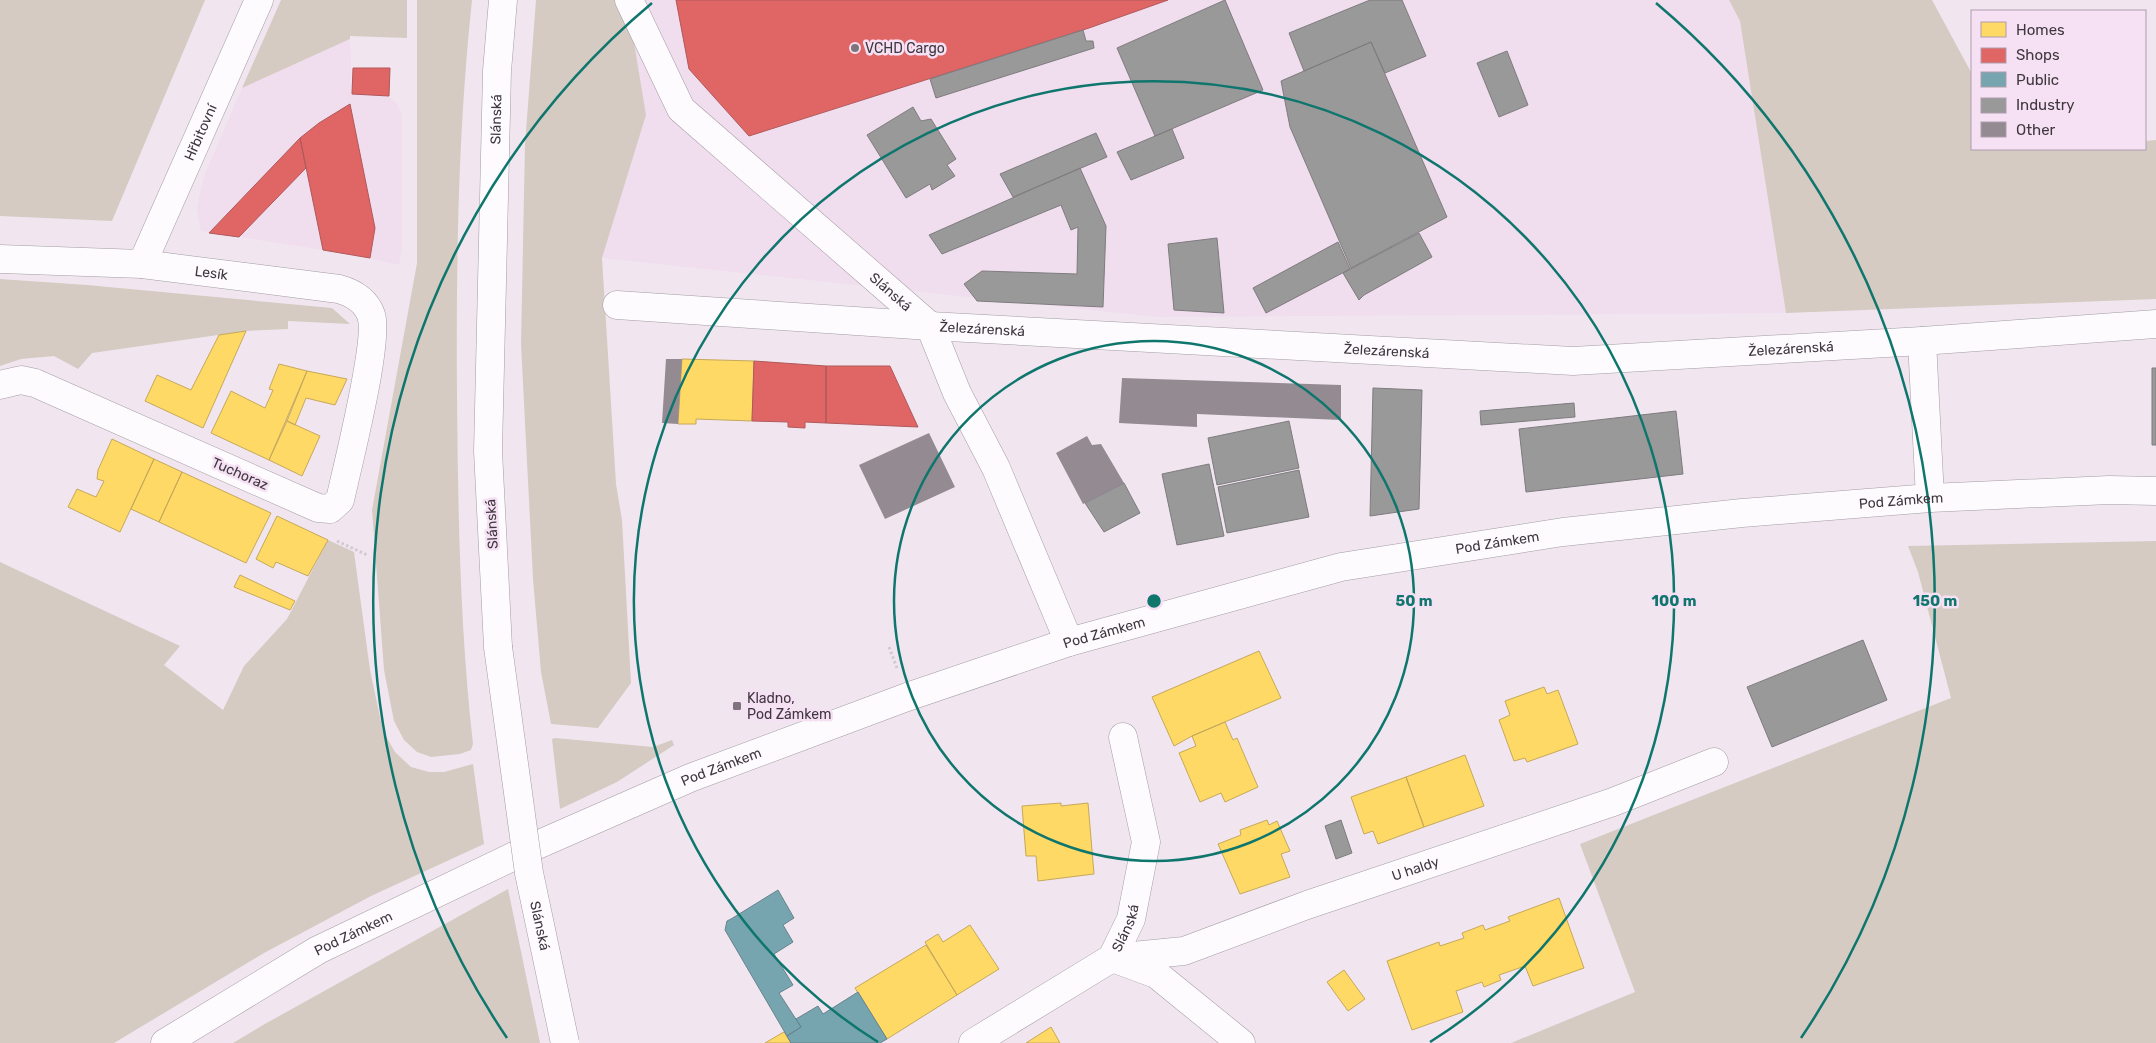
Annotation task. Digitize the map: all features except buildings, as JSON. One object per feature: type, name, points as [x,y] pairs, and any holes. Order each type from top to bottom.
[{"type":"street","name":"Hřbitovní","points":[[142,264],[259,0]]},
{"type":"street","name":"Slánská","points":[[502,0],[497,71],[488,451],[498,648],[529,873],[565,1043]]},
{"type":"street","name":"Slánská","points":[[629,0],[681,109],[930,326],[957,394],[996,468],[1069,642]]},
{"type":"street","name":"Lesík","points":[[0,259],[142,264],[350,292],[366,305],[371,315],[374,325],[370,355]]},
{"type":"street","name":"Železárenská","points":[[617,305],[930,326],[1573,361],[1922,341],[2156,324]]},
{"type":"street","points":[[1922,341],[1930,498]]},
{"type":"street","name":"Tuchoraz","points":[[0,385],[22,380],[35,383],[318,508],[330,509],[340,500],[370,355]]},
{"type":"street","name":"Pod Zámkem","points":[[173,1039],[318,950],[483,870],[644,798],[699,774],[824,727],[1069,642],[1341,567],[1563,532],[1742,512],[1930,498],[2109,490],[2156,491]]},
{"type":"street","name":"Slánská","points":[[973,1043],[1112,958],[1131,919],[1146,842],[1123,737]]},
{"type":"street","name":"U haldy","points":[[1112,958],[1184,951],[1307,905],[1613,802],[1714,762]]},
{"type":"street","points":[[1112,958],[1156,974],[1242,1043]]},
{"type":"shaded area","points":[[0,0],[205,0],[112,221],[0,216]]},
{"type":"shaded area","points":[[281,0],[407,0],[407,38],[350,36],[350,39],[242,88]]},
{"type":"shaded area","points":[[417,0],[472,0],[461,148],[457,347],[460,570],[473,744],[471,750],[460,754],[431,757],[417,752],[404,740],[394,721],[384,670],[372,510],[417,263]]},
{"type":"shaded area","points":[[536,0],[627,0],[646,115],[602,258],[616,484],[622,520],[631,683],[598,728],[551,724],[541,672],[533,579],[521,344],[525,144]]},
{"type":"shaded area","points":[[627,0],[1729,0],[1740,21],[1786,313],[1158,317],[602,258],[646,115]]},
{"type":"shaded area","points":[[1729,0],[1932,0],[1971,72],[1971,150],[2146,150],[2146,141],[2156,140],[2156,299],[1786,313],[1740,21]]},
{"type":"shaded area","points":[[350,39],[352,94],[389,96],[397,104],[402,114],[402,247],[399,265],[349,254],[201,231],[197,208],[204,176],[242,88]]},
{"type":"shaded area","points":[[0,279],[87,285],[332,308],[350,324],[288,321],[288,329],[246,331],[92,353],[78,369],[54,356],[21,359],[0,366]]},
{"type":"shaded area","points":[[328,540],[354,552],[370,670],[383,731],[395,752],[411,767],[429,772],[444,772],[473,764],[484,844],[371,896],[264,953],[114,1043],[0,1043],[0,562],[180,646],[164,665],[223,710],[244,666],[287,619]]},
{"type":"shaded area","points":[[2156,541],[2156,1043],[1511,1043],[1635,992],[1580,844],[1951,698],[1918,572],[1908,546]]},
{"type":"shaded area","points":[[552,739],[653,747],[672,740],[674,745],[617,782],[560,809]]},
{"type":"shaded area","points":[[508,889],[540,1043],[233,1043],[263,1025]]},
{"type":"place","name":"VCHD Cargo","points":[[855,48]]},
{"type":"place","name":"Kladno, Pod Zámkem","points":[[737,706]]}]
